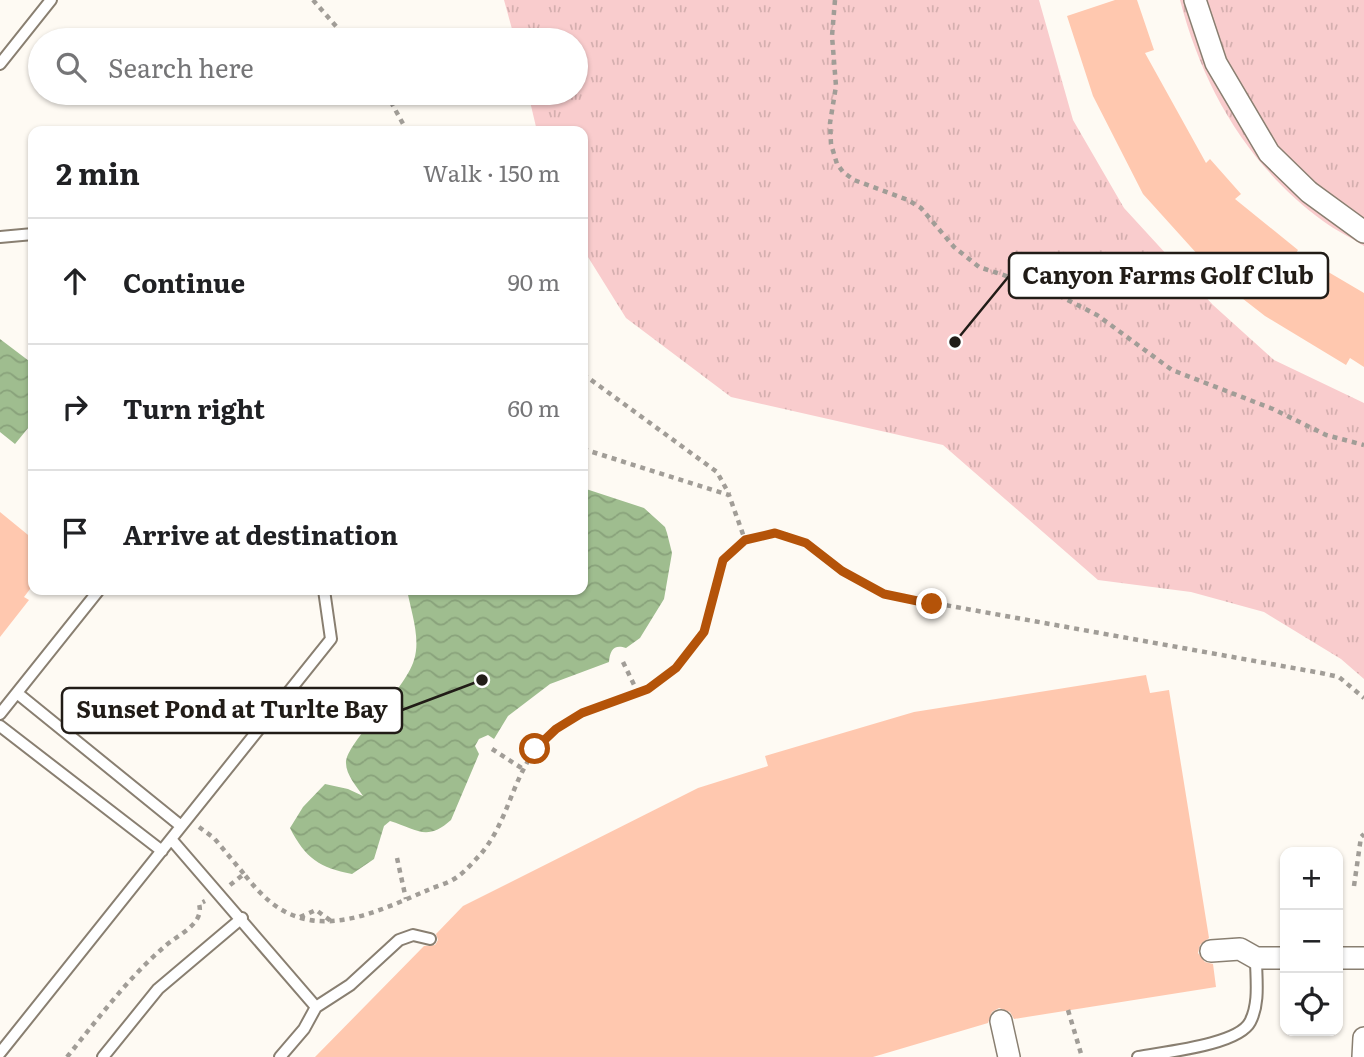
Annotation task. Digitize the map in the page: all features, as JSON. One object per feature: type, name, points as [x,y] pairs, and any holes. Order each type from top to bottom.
[{"type":"street","points":[[1195,0],[1216,63],[1269,153],[1308,192],[1364,232]]},
{"type":"street","points":[[1210,951],[1240,948],[1256,958],[1280,958]]},
{"type":"street","points":[[1343,958],[1364,958]]},
{"type":"street","points":[[1001,1021],[1009,1057]]},
{"type":"street","points":[[1363,1057],[1364,1038]]},
{"type":"lane","points":[[29,28],[51,0]]},
{"type":"lane","points":[[0,64],[28,29]]},
{"type":"lane","points":[[0,237],[28,234]]},
{"type":"lane","points":[[0,714],[95,595]]},
{"type":"lane","points":[[0,1053],[331,639],[325,595]]},
{"type":"lane","points":[[17,693],[181,826]]},
{"type":"lane","points":[[0,726],[162,851]]},
{"type":"lane","points":[[171,839],[242,918],[316,1007]]},
{"type":"lane","points":[[103,1057],[158,989],[242,918]]},
{"type":"lane","points":[[280,1057],[304,1029],[316,1007],[350,985],[399,940],[414,935],[430,939]]},
{"type":"lane","points":[[1138,1057],[1221,1041],[1238,1035],[1250,1024],[1257,1003],[1256,958]]},
{"type":"path","points":[[313,0],[338,28]]},
{"type":"path","points":[[835,0],[832,36],[836,86],[830,123],[833,155],[843,172],[866,185],[908,200],[921,208],[954,247],[978,267],[1046,289],[1097,314],[1172,370],[1273,409],[1326,435],[1364,445]]},
{"type":"path","points":[[393,105],[404,126]]},
{"type":"path","points":[[588,378],[717,472],[729,495],[745,540]]},
{"type":"path","points":[[588,451],[729,495]]},
{"type":"path","points":[[198,825],[214,838],[260,894],[272,904],[299,918],[331,922],[355,917],[456,878],[480,855],[500,824],[523,769],[535,749],[556,729],[582,713],[648,689],[676,668],[704,632],[723,560],[745,540],[775,533],[806,543],[842,571],[884,594],[1321,673],[1339,677],[1364,698]]},
{"type":"path","points":[[623,662],[638,693]]},
{"type":"path","points":[[492,749],[523,769]]},
{"type":"path","points":[[1354,886],[1361,837],[1364,834]]},
{"type":"path","points":[[397,858],[406,899]]},
{"type":"path","points":[[231,884],[244,874]]},
{"type":"path","points":[[67,1057],[135,974],[197,921],[201,914],[199,904],[209,898]]},
{"type":"path","points":[[299,918],[316,910],[331,922]]},
{"type":"path","points":[[1068,1010],[1082,1057]]},
{"type":"green space","points":[[504,0],[1039,0],[1073,120],[1124,208],[1213,305],[1274,360],[1364,403],[1364,679],[1341,659],[1264,612],[1191,592],[1098,580],[943,445],[731,397],[626,318],[588,257],[588,126],[536,126],[531,105],[588,105],[588,28],[512,28]]},
{"type":"green space","points":[[1180,0],[1364,0],[1364,246],[1328,224],[1296,199],[1272,176],[1251,150],[1216,94],[1190,33]]},
{"type":"water","points":[[0,339],[28,360],[28,428],[15,444],[0,432]]},
{"type":"water","points":[[588,490],[644,508],[665,527],[672,553],[664,599],[640,638],[626,648],[613,649],[609,662],[550,684],[508,716],[494,739],[488,735],[479,739],[475,746],[479,754],[451,820],[443,827],[428,832],[390,821],[384,826],[374,859],[352,874],[322,865],[315,860],[302,847],[290,828],[303,807],[325,784],[348,789],[363,796],[350,776],[346,763],[355,742],[400,686],[414,660],[416,634],[408,595],[588,595]]},
{"type":"building","points":[[1115,0],[1137,0],[1154,50],[1145,53],[1206,163],[1210,159],[1241,194],[1235,199],[1298,250],[1296,253],[1364,293],[1364,367],[1350,358],[1346,365],[1265,316],[1229,288],[1206,269],[1208,266],[1143,194],[1093,96],[1067,16]]},
{"type":"building","points":[[0,512],[28,535],[28,592],[24,597],[29,600],[0,637]]},
{"type":"building","points":[[1146,675],[1150,693],[1169,690],[1209,938],[1200,945],[1198,953],[1205,962],[1213,964],[1216,987],[1014,1019],[1010,1012],[999,1008],[992,1012],[988,1023],[873,1057],[315,1057],[424,946],[435,945],[438,940],[436,934],[463,906],[698,788],[768,766],[765,756],[914,712]]},
{"type":"place","name":"Canyon Farms Golf Club","points":[[955,342]]},
{"type":"place","name":"Sunset Pond at Turlte Bay","points":[[482,680]]},
{"type":"route","points":[[535,749],[556,729],[582,713],[648,689],[676,668],[704,632],[723,560],[745,540],[775,533],[806,543],[842,571],[884,594],[932,604]]}]
